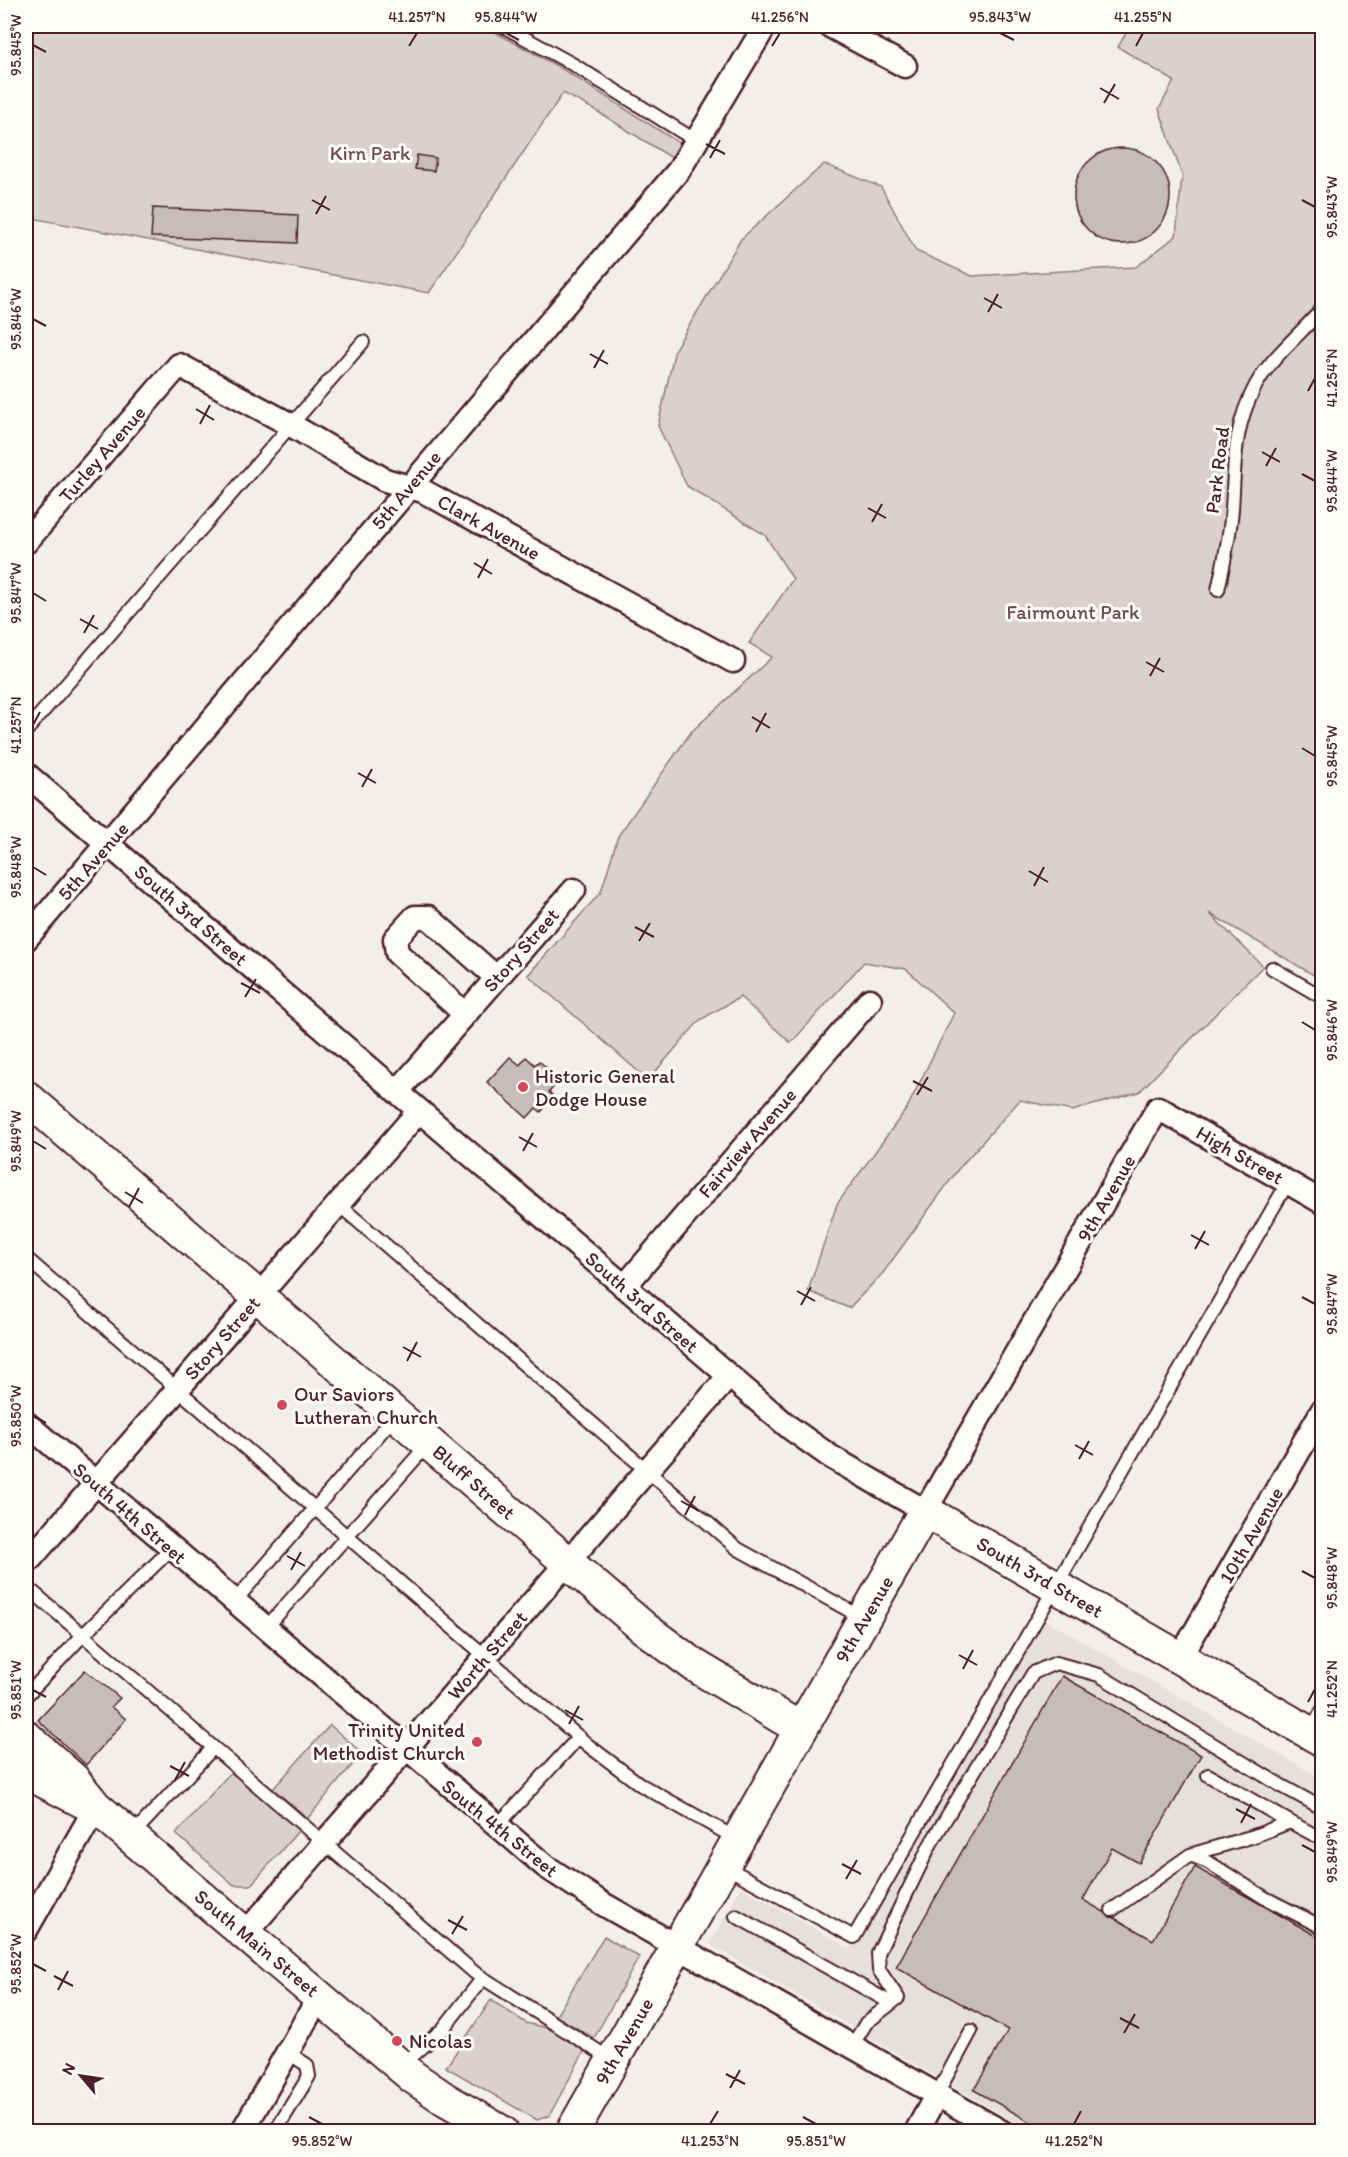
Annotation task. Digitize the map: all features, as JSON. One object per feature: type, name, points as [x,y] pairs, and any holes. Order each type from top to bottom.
[{"type":"main road","name":"Bluff Street","points":[[26,1097],[567,1562],[683,1658],[801,1729]]},
{"type":"main road","name":"South 3rd Street","points":[[925,1511],[1180,1658],[1318,1728]]},
{"type":"main road","name":"9th Avenue","points":[[572,2132],[925,1511]]},
{"type":"main road","name":"South Main Street","points":[[26,1737],[74,1780],[96,1807],[400,2067],[445,2099],[502,2132]]},
{"type":"main road","points":[[26,1772],[96,1807]]},
{"type":"street","name":"5th Avenue","points":[[26,939],[408,487],[646,210],[698,142],[765,26]]},
{"type":"street","points":[[830,26],[905,66]]},
{"type":"street","name":"Clark Avenue","points":[[179,365],[291,425],[385,480],[423,491],[733,661]]},
{"type":"street","name":"Turley Avenue","points":[[26,542],[179,365]]},
{"type":"street","name":"South 3rd Street","points":[[26,774],[790,1428],[831,1457],[925,1511]]},
{"type":"street","name":"Story Street","points":[[397,1092],[574,890]]},
{"type":"street","points":[[465,1014],[397,953],[395,939],[408,924],[415,917],[428,917],[497,978]]},
{"type":"street","name":"Fairview Avenue","points":[[624,1287],[870,1000]]},
{"type":"street","name":"High Street","points":[[1158,1108],[1323,1202]]},
{"type":"street","name":"9th Avenue","points":[[925,1511],[1158,1108]]},
{"type":"street","name":"Story Street","points":[[26,1564],[419,1111]]},
{"type":"street","name":"Worth Street","points":[[245,1934],[729,1376]]},
{"type":"street","name":"10th Avenue","points":[[1180,1658],[1323,1411]]},
{"type":"street","name":"South 4th Street","points":[[26,1423],[405,1749],[545,1866],[575,1887],[1002,2132]]},
{"type":"street","points":[[26,1930],[96,1807]]},
{"type":"street","points":[[242,2132],[319,1997]]},
{"type":"street","points":[[916,2132],[937,2094]]},
{"type":"lane","points":[[503,26],[574,65],[698,142]]},
{"type":"lane","name":"Park Road","points":[[1218,590],[1231,519],[1234,454],[1238,432],[1248,402],[1257,383],[1273,360],[1323,309]]},
{"type":"lane","points":[[26,731],[363,342]]},
{"type":"lane","points":[[1272,968],[1323,997]]},
{"type":"lane","points":[[26,1258],[579,1737],[731,1852],[854,1937],[1288,1182]]},
{"type":"lane","points":[[338,1204],[738,1549],[864,1618]]},
{"type":"lane","points":[[234,1602],[396,1415]]},
{"type":"lane","points":[[265,1629],[429,1443]]},
{"type":"lane","points":[[26,1696],[83,1635],[171,1549]]},
{"type":"lane","points":[[26,1586],[482,1979],[613,2060]]},
{"type":"lane","points":[[852,2046],[866,2023],[898,1998],[879,1970],[878,1953],[930,1845],[1033,1673],[1056,1663],[1100,1675],[1280,1785],[1323,1808]]},
{"type":"lane","points":[[497,1826],[579,1737]]},
{"type":"lane","points":[[131,1836],[213,1748]]},
{"type":"lane","points":[[1208,1775],[1323,1839]]},
{"type":"lane","points":[[1112,1910],[1190,1855],[1254,1836],[1290,1822]]},
{"type":"lane","points":[[1190,1855],[1208,1862],[1264,1898],[1323,1927]]},
{"type":"lane","points":[[736,1916],[891,2003]]},
{"type":"lane","points":[[400,2067],[443,2029],[482,1979]]},
{"type":"lane","points":[[937,2094],[971,2031]]},
{"type":"lane","points":[[275,2132],[309,2076],[307,2065],[287,2052]]},
{"type":"shaded area","points":[[1044,1619],[1322,1779],[1322,2131],[1030,2131],[710,1944],[741,1887],[850,1949]]},
{"type":"green space","name":"Kirn Park","points":[[26,26],[484,26],[559,67],[692,151],[683,165],[595,110],[563,93],[429,293],[26,217]]},
{"type":"green space","name":"Fairmount Park","points":[[1130,26],[1322,26],[1322,980],[1209,913],[1263,966],[1139,1092],[1072,1111],[1020,1100],[959,1168],[883,1273],[849,1308],[808,1291],[837,1204],[907,1108],[954,1013],[906,969],[864,962],[791,1043],[740,997],[700,1020],[648,1080],[528,975],[601,892],[618,836],[691,732],[772,657],[749,643],[793,579],[765,535],[687,486],[658,426],[675,349],[741,239],[824,164],[881,187],[916,251],[972,276],[1136,267],[1176,236],[1182,175],[1159,109],[1174,81],[1118,47]]},
{"type":"green space","points":[[330,1725],[362,1753],[308,1818],[273,1789]]},
{"type":"green space","points":[[231,1772],[300,1829],[251,1885],[234,1885],[176,1834]]},
{"type":"green space","points":[[604,1936],[639,1957],[594,2038],[556,2016]]},
{"type":"green space","points":[[491,2000],[526,2023],[556,2030],[586,2048],[549,2116],[537,2120],[446,2067]]},
{"type":"building","points":[[1122,148],[1140,152],[1156,162],[1166,178],[1170,196],[1166,214],[1156,230],[1140,240],[1122,244],[1104,240],[1088,230],[1078,214],[1074,196],[1078,178],[1088,162],[1104,152]]},
{"type":"building","points":[[417,155],[436,158],[434,171],[415,169]]},
{"type":"building","points":[[153,208],[298,215],[297,243],[151,237]]},
{"type":"building","name":"Historic General Dodge House","points":[[510,1057],[520,1065],[526,1057],[535,1065],[539,1061],[560,1080],[549,1092],[554,1097],[541,1112],[536,1108],[527,1118],[487,1082]]},
{"type":"building","points":[[85,1670],[120,1698],[111,1707],[126,1719],[86,1765],[38,1720]]},
{"type":"building","points":[[1062,1676],[1201,1755],[1139,1863],[1112,1848],[1083,1900],[1153,1940],[1195,1867],[1322,1939],[1322,2132],[1048,2132],[974,2090],[1008,2030],[896,1967]]},
{"type":"place","name":"Historic General Dodge House","points":[[523,1087]]},
{"type":"place","name":"Our Saviors Lutheran Church","points":[[282,1405]]},
{"type":"place","name":"Trinity United Methodist Church","points":[[477,1742]]},
{"type":"place","name":"Nicolas","points":[[397,2041]]}]
